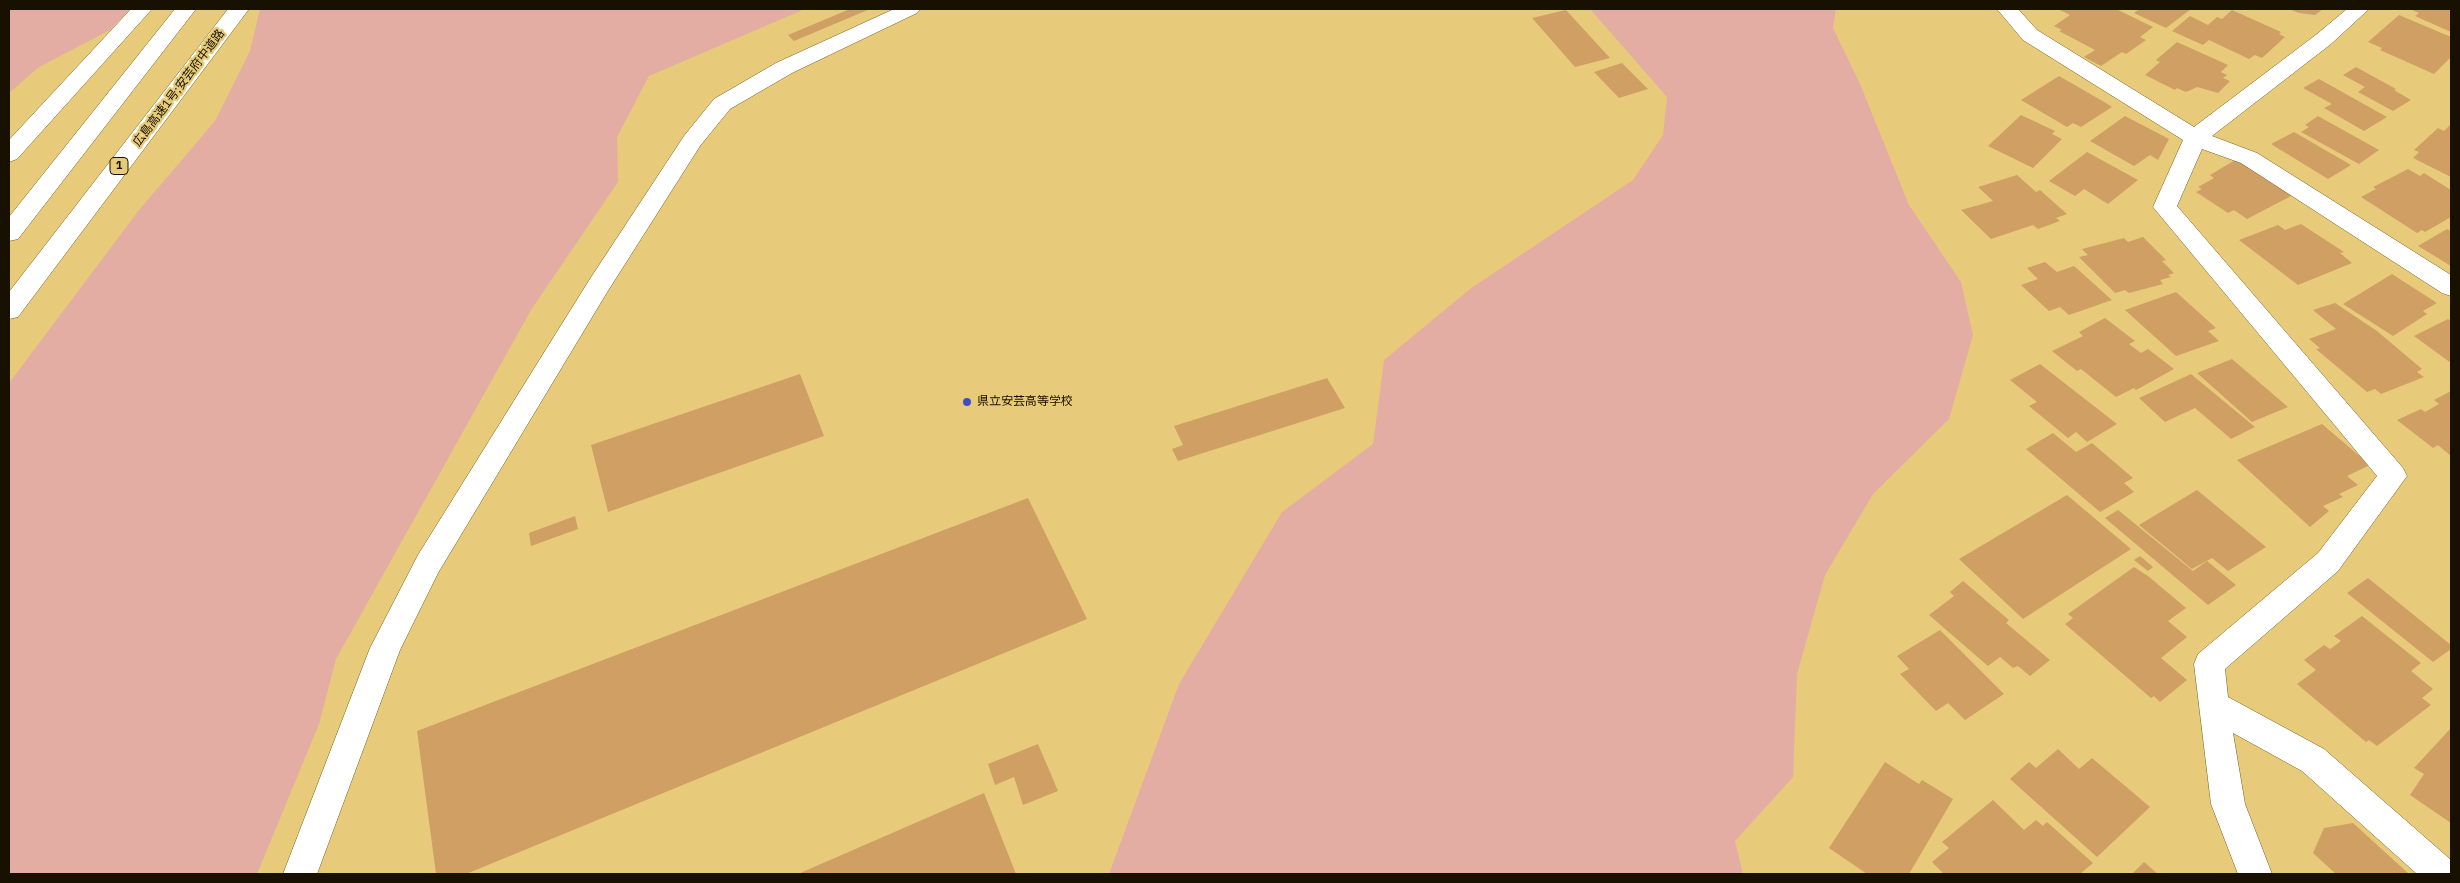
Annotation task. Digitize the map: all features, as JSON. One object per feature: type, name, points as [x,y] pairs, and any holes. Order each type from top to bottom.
[{"type":"main road","points":[[9,154],[142,9]]},
{"type":"main road","points":[[9,233],[186,9]]},
{"type":"main road","points":[[300,874],[385,648],[428,564],[597,288],[692,141],[722,104],[784,68],[910,9]]},
{"type":"main road","points":[[2007,9],[2030,35],[2195,138],[2249,158],[2451,287]]},
{"type":"main road","points":[[2255,874],[2228,804],[2213,705],[2209,664],[2328,562],[2393,476],[2165,206],[2195,138],[2324,39],[2359,9]]},
{"type":"main road","name":"広島高速1号;安芸府中道路","points":[[9,310],[234,15]]},
{"type":"main road","points":[[2213,705],[2313,760],[2442,874]]},
{"type":"shaded area","points":[[9,9],[130,9],[110,30],[39,67],[9,93]]},
{"type":"shaded area","points":[[260,9],[805,9],[649,76],[617,137],[618,182],[531,310],[336,659],[319,724],[257,874],[9,874],[9,383],[139,210],[215,121],[250,51]]},
{"type":"shaded area","points":[[1590,9],[1836,9],[1833,28],[1860,84],[1909,205],[1961,282],[1973,335],[1949,419],[1873,494],[1825,575],[1797,674],[1793,777],[1735,841],[1743,874],[1109,874],[1179,684],[1282,512],[1373,444],[1384,360],[1470,289],[1633,180],[1663,135],[1667,97]]},
{"type":"building","points":[[850,9],[870,9],[794,41],[788,35]]},
{"type":"building","points":[[2058,9],[2116,9],[2153,27],[2140,37],[2146,40],[2126,54],[2122,52],[2101,66],[2084,57],[2095,50],[2059,31],[2062,30],[2054,26],[2070,15]]},
{"type":"building","points":[[2135,9],[2191,9],[2166,28],[2134,13],[2138,10]]},
{"type":"building","points":[[2289,9],[2323,9],[2315,15],[2299,13]]},
{"type":"building","points":[[2410,9],[2451,9],[2451,32],[2415,16],[2419,13]]},
{"type":"building","points":[[1566,10],[1610,58],[1575,67],[1532,18]]},
{"type":"building","points":[[2232,10],[2281,32],[2279,34],[2285,37],[2262,58],[2255,55],[2249,59],[2209,40],[2203,45],[2172,31],[2190,16],[2208,25],[2217,17],[2222,19]]},
{"type":"building","points":[[2399,15],[2451,37],[2451,57],[2434,74],[2380,50],[2382,48],[2368,42]]},
{"type":"building","points":[[2177,42],[2228,65],[2221,72],[2227,75],[2223,78],[2230,81],[2218,93],[2197,87],[2186,92],[2177,88],[2175,90],[2145,75],[2160,62],[2156,60]]},
{"type":"building","points":[[1622,63],[1648,89],[1619,98],[1594,72]]},
{"type":"building","points":[[2356,67],[2396,89],[2394,90],[2411,100],[2393,111],[2358,92],[2365,87],[2343,75]]},
{"type":"building","points":[[2059,76],[2112,107],[2081,127],[2073,123],[2067,127],[2021,100]]},
{"type":"building","points":[[2319,79],[2387,117],[2364,131],[2324,108],[2332,104],[2303,88]]},
{"type":"building","points":[[2021,115],[2055,131],[2052,134],[2062,139],[2033,168],[1988,146]]},
{"type":"building","points":[[2125,116],[2169,139],[2158,160],[2150,155],[2134,166],[2090,141]]},
{"type":"building","points":[[2318,116],[2379,150],[2359,164],[2301,132],[2309,127],[2305,125]]},
{"type":"building","points":[[2451,124],[2451,177],[2413,158],[2419,152],[2414,150],[2438,128],[2444,131]]},
{"type":"building","points":[[2294,132],[2351,165],[2328,179],[2271,144]]},
{"type":"building","points":[[2087,152],[2138,180],[2108,204],[2084,189],[2075,196],[2049,181]]},
{"type":"building","points":[[2237,159],[2293,195],[2247,219],[2234,210],[2228,213],[2196,192],[2202,189],[2198,187],[2214,178],[2210,175]]},
{"type":"building","points":[[2408,169],[2420,176],[2424,173],[2451,190],[2451,217],[2425,232],[2422,230],[2417,233],[2361,197],[2376,189],[2373,187]]},
{"type":"building","points":[[2017,175],[2036,192],[2040,190],[2067,214],[2056,218],[2060,221],[2038,229],[2033,225],[1991,239],[1961,210],[1993,201],[1978,187]]},
{"type":"building","points":[[2301,224],[2344,252],[2340,253],[2352,263],[2298,285],[2239,240],[2278,225],[2285,230]]},
{"type":"building","points":[[2447,229],[2451,231],[2451,266],[2418,246]]},
{"type":"building","points":[[2143,237],[2166,260],[2162,261],[2174,273],[2168,275],[2171,277],[2160,280],[2163,284],[2129,293],[2125,290],[2115,293],[2079,257],[2088,255],[2082,249],[2124,238],[2128,242]]},
{"type":"building","points":[[2045,262],[2057,272],[2074,266],[2112,300],[2069,315],[2060,307],[2049,311],[2021,285],[2038,279],[2027,268]]},
{"type":"building","points":[[2392,274],[2437,303],[2423,311],[2427,314],[2393,336],[2343,304]]},
{"type":"building","points":[[2176,292],[2216,328],[2208,331],[2219,341],[2176,356],[2125,310]]},
{"type":"building","points":[[2335,303],[2377,331],[2422,369],[2417,372],[2424,377],[2381,394],[2375,389],[2367,392],[2316,349],[2320,348],[2309,339],[2336,329],[2313,310]]},
{"type":"building","points":[[2105,318],[2135,341],[2129,344],[2141,353],[2148,349],[2174,369],[2136,390],[2134,388],[2116,397],[2081,369],[2077,371],[2052,351],[2083,336],[2079,332]]},
{"type":"building","points":[[2448,319],[2451,321],[2451,363],[2414,336]]},
{"type":"building","points":[[2232,359],[2288,407],[2252,422],[2197,373]]},
{"type":"building","points":[[2040,364],[2117,424],[2087,442],[2076,432],[2068,438],[2029,406],[2037,402],[2010,380]]},
{"type":"building","points":[[800,374],[824,436],[608,512],[591,445]]},
{"type":"building","points":[[2191,374],[2255,427],[2231,439],[2195,408],[2165,422],[2139,398]]},
{"type":"building","points":[[1327,378],[1345,408],[1178,461],[1172,449],[1183,445],[1174,426]]},
{"type":"building","points":[[2451,391],[2451,456],[2438,445],[2433,448],[2397,420],[2421,409],[2425,412],[2439,404],[2434,400]]},
{"type":"building","points":[[2322,424],[2370,465],[2347,476],[2358,485],[2339,494],[2343,497],[2323,506],[2329,511],[2310,527],[2237,460]]},
{"type":"building","points":[[2053,433],[2076,452],[2092,443],[2133,478],[2124,483],[2134,492],[2100,512],[2026,449]]},
{"type":"building","points":[[2197,490],[2266,547],[2228,571],[2212,558],[2192,569],[2139,525]]},
{"type":"building","points":[[2067,495],[2131,549],[2023,619],[1959,559]]},
{"type":"building","points":[[1028,498],[1087,619],[466,874],[436,874],[417,731]]},
{"type":"building","points":[[2118,510],[2193,571],[2207,561],[2236,585],[2208,605],[2105,518]]},
{"type":"building","points":[[575,516],[578,529],[531,546],[529,533]]},
{"type":"building","points":[[2140,556],[2153,567],[2148,571],[2134,560]]},
{"type":"building","points":[[2134,567],[2148,576],[2186,608],[2168,621],[2187,637],[2161,658],[2187,680],[2160,702],[2154,696],[2151,698],[2065,624],[2073,618],[2068,614]]},
{"type":"building","points":[[2368,578],[2451,645],[2451,649],[2433,662],[2347,593]]},
{"type":"building","points":[[1963,581],[2009,620],[2006,623],[2050,660],[2030,676],[2018,666],[2013,668],[2000,657],[1988,666],[1929,615],[1954,596],[1950,592]]},
{"type":"building","points":[[2362,616],[2421,663],[2411,671],[2433,689],[2422,698],[2431,705],[2377,746],[2369,740],[2366,742],[2297,684],[2316,670],[2304,660],[2324,645],[2330,649],[2341,641],[2334,636]]},
{"type":"building","points":[[1940,630],[2004,694],[1965,720],[1948,703],[1936,711],[1900,674],[1909,669],[1897,656]]},
{"type":"building","points":[[2451,728],[2451,823],[2410,795],[2424,774],[2414,768]]},
{"type":"building","points":[[1038,744],[1058,791],[1023,805],[1014,777],[995,785],[988,764]]},
{"type":"building","points":[[2058,749],[2079,769],[2092,758],[2150,807],[2097,857],[2010,779],[2029,762],[2036,768]]},
{"type":"building","points":[[1885,762],[1919,784],[1922,780],[1953,799],[1909,874],[1867,874],[1829,848]]},
{"type":"building","points":[[984,793],[1016,874],[798,874]]},
{"type":"building","points":[[1993,800],[2024,830],[2036,820],[2043,826],[2047,822],[2093,863],[2080,874],[1944,874],[1932,862],[1949,848],[1942,842]]},
{"type":"building","points":[[2353,823],[2409,874],[2336,874],[2313,853],[2324,828]]},
{"type":"building","points":[[2144,862],[2158,874],[2132,874]]},
{"type":"place","name":"県立安芸高等学校","points":[[967,402]]}]
